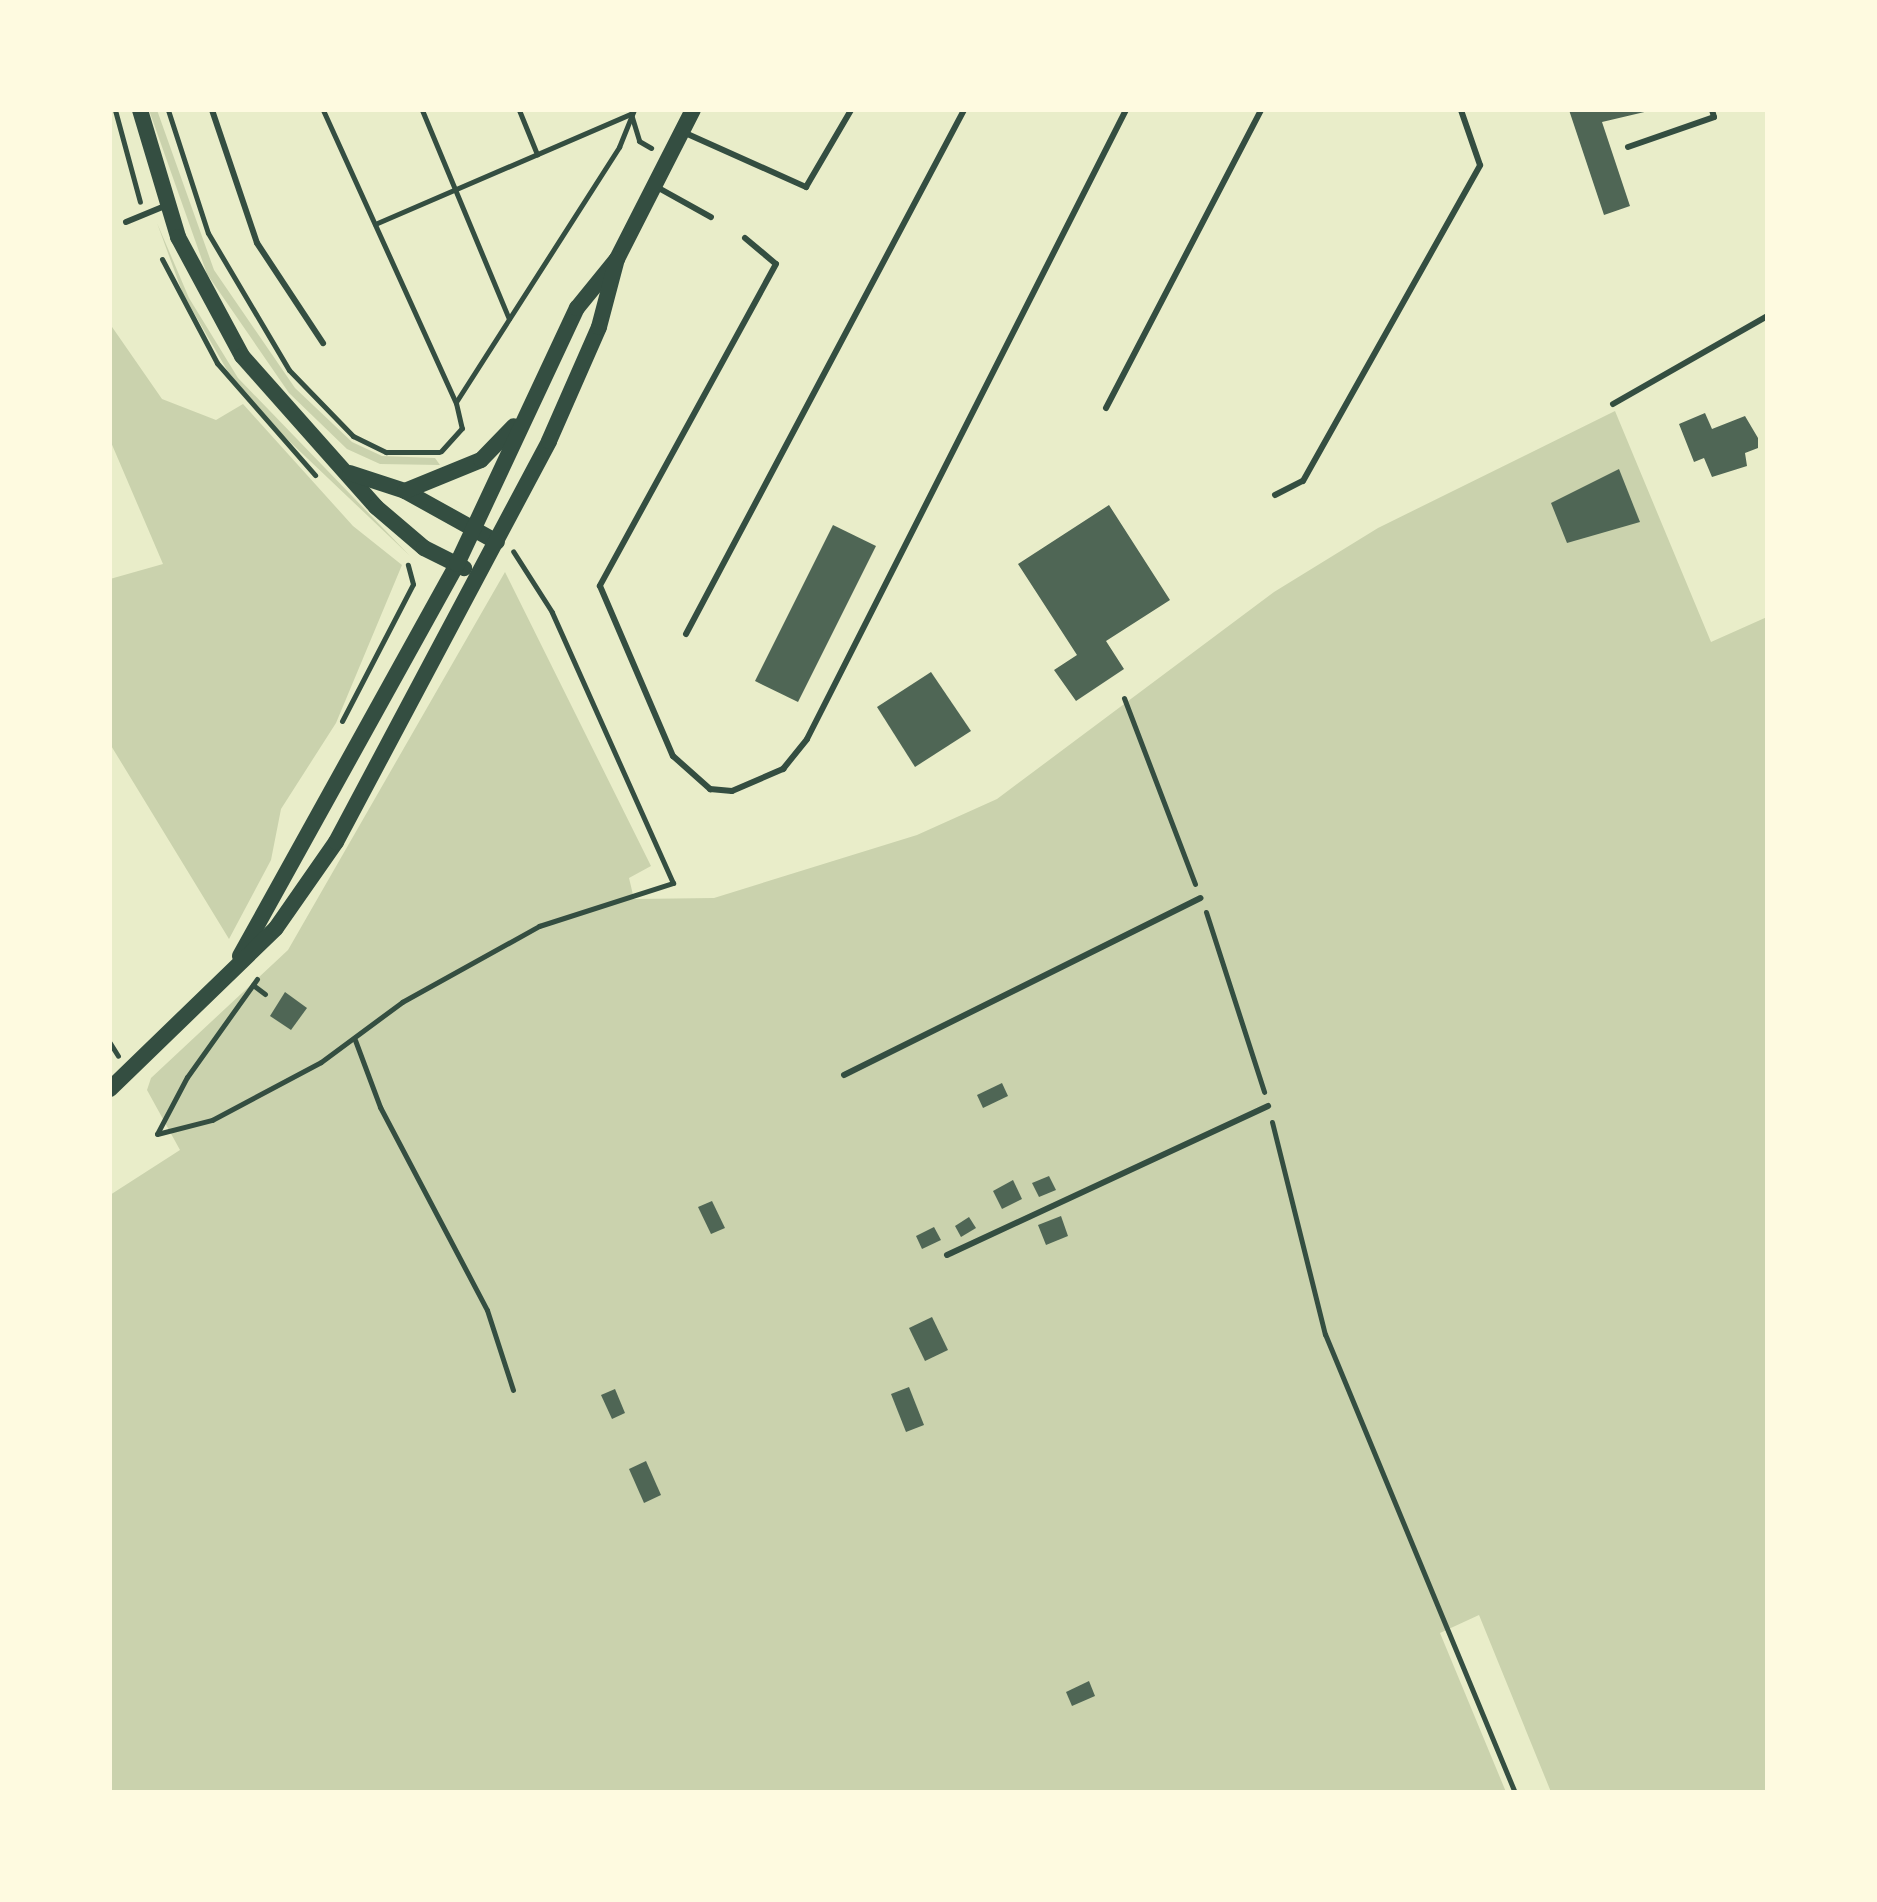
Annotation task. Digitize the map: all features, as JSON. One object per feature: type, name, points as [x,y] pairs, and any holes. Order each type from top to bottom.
[{"type":"main road","points":[[140,110],[167,205],[242,356],[404,533],[478,576]]},
{"type":"main road","points":[[234,968],[457,564],[577,308],[617,259],[693,110]]},
{"type":"main road","points":[[110,1089],[234,968],[314,878],[497,542],[599,327],[617,259]]},
{"type":"main road","points":[[405,491],[481,460],[530,406]]},
{"type":"main road","points":[[348,472],[405,491],[445,510],[497,542]]},
{"type":"lane","points":[[212,110],[257,243],[323,343]]},
{"type":"lane","points":[[683,131],[806,187],[851,110]]},
{"type":"lane","points":[[686,634],[964,110]]},
{"type":"lane","points":[[745,238],[776,264],[600,586],[673,756],[710,789],[732,791],[783,769],[807,739],[1126,110]]},
{"type":"lane","points":[[1106,408],[1261,110]]},
{"type":"lane","points":[[1275,495],[1303,481],[1480,165],[1461,110]]},
{"type":"lane","points":[[1628,147],[1714,117],[1712,110]]},
{"type":"lane","points":[[655,186],[711,217]]},
{"type":"lane","points":[[126,222],[167,205]]},
{"type":"lane","points":[[1613,404],[1767,316]]},
{"type":"lane","points":[[844,1075],[1201,898]]},
{"type":"lane","points":[[947,1255],[1268,1106]]},
{"type":"path","points":[[168,110],[218,255],[289,370],[361,440],[386,452],[440,452],[450,460]]},
{"type":"path","points":[[323,110],[456,403],[462,428],[440,452]]},
{"type":"path","points":[[422,110],[510,320]]},
{"type":"path","points":[[519,110],[537,154]]},
{"type":"path","points":[[456,403],[619,147],[632,111]]},
{"type":"path","points":[[375,224],[632,111]]},
{"type":"path","points":[[632,111],[639,141],[651,149]]},
{"type":"path","points":[[261,974],[187,1077],[157,1134],[212,1120],[355,1040],[402,1002],[539,926],[673,883],[552,612],[512,550],[497,542]]},
{"type":"path","points":[[338,730],[413,584],[411,567]]},
{"type":"path","points":[[1124,698],[1201,898],[1268,1106],[1325,1334],[1515,1792]]},
{"type":"path","points":[[253,985],[265,994]]},
{"type":"path","points":[[355,1040],[380,1107],[487,1310],[513,1390]]},
{"type":"path","points":[[110,1043],[116,1054]]},
{"type":"green space","points":[[149,110],[157,110],[214,270],[295,388],[352,442],[382,456],[435,458],[440,465],[380,464],[347,449],[289,393],[207,274]]},
{"type":"green space","points":[[157,223],[189,298],[238,378],[410,556],[267,420],[227,370],[183,294]]},
{"type":"green space","points":[[110,324],[162,399],[216,420],[243,404],[353,526],[402,565],[336,723],[281,809],[271,860],[229,939],[110,744],[110,579],[163,564],[110,440]]},
{"type":"green space","points":[[1615,411],[1711,642],[1767,617],[1767,1792],[1551,1792],[1479,1615],[1440,1633],[1506,1792],[110,1792],[110,1195],[180,1150],[147,1090],[151,1078],[288,950],[505,572],[651,866],[629,878],[634,899],[714,898],[917,835],[997,799],[1274,592],[1378,528]]},
{"type":"building","points":[[1569,110],[1653,110],[1602,122],[1630,206],[1604,215]]},
{"type":"building","points":[[1705,413],[1712,429],[1745,416],[1758,438],[1758,448],[1745,453],[1747,466],[1712,477],[1704,458],[1694,462],[1679,424]]},
{"type":"building","points":[[1619,469],[1640,522],[1567,543],[1551,503]]},
{"type":"building","points":[[1109,505],[1170,600],[1106,641],[1124,669],[1076,701],[1054,670],[1077,655],[1018,564]]},
{"type":"building","points":[[833,525],[876,546],[798,702],[755,681]]},
{"type":"building","points":[[931,672],[971,731],[915,767],[877,707]]},
{"type":"building","points":[[285,992],[307,1008],[291,1030],[270,1016]]},
{"type":"building","points":[[1002,1083],[1008,1096],[983,1108],[977,1095]]},
{"type":"building","points":[[1049,1176],[1056,1190],[1039,1197],[1032,1183]]},
{"type":"building","points":[[1013,1180],[1022,1199],[1002,1209],[993,1191]]},
{"type":"building","points":[[712,1201],[725,1228],[711,1234],[698,1207]]},
{"type":"building","points":[[1061,1216],[1068,1236],[1046,1245],[1038,1225]]},
{"type":"building","points":[[969,1217],[976,1228],[961,1237],[955,1226]]},
{"type":"building","points":[[934,1227],[941,1240],[922,1249],[916,1236]]},
{"type":"building","points":[[932,1317],[948,1350],[925,1361],[909,1328]]},
{"type":"building","points":[[909,1387],[924,1425],[906,1432],[891,1394]]},
{"type":"building","points":[[615,1389],[625,1413],[612,1419],[601,1395]]},
{"type":"building","points":[[646,1461],[661,1495],[644,1503],[629,1469]]},
{"type":"building","points":[[1089,1681],[1095,1696],[1072,1706],[1066,1692]]}]
